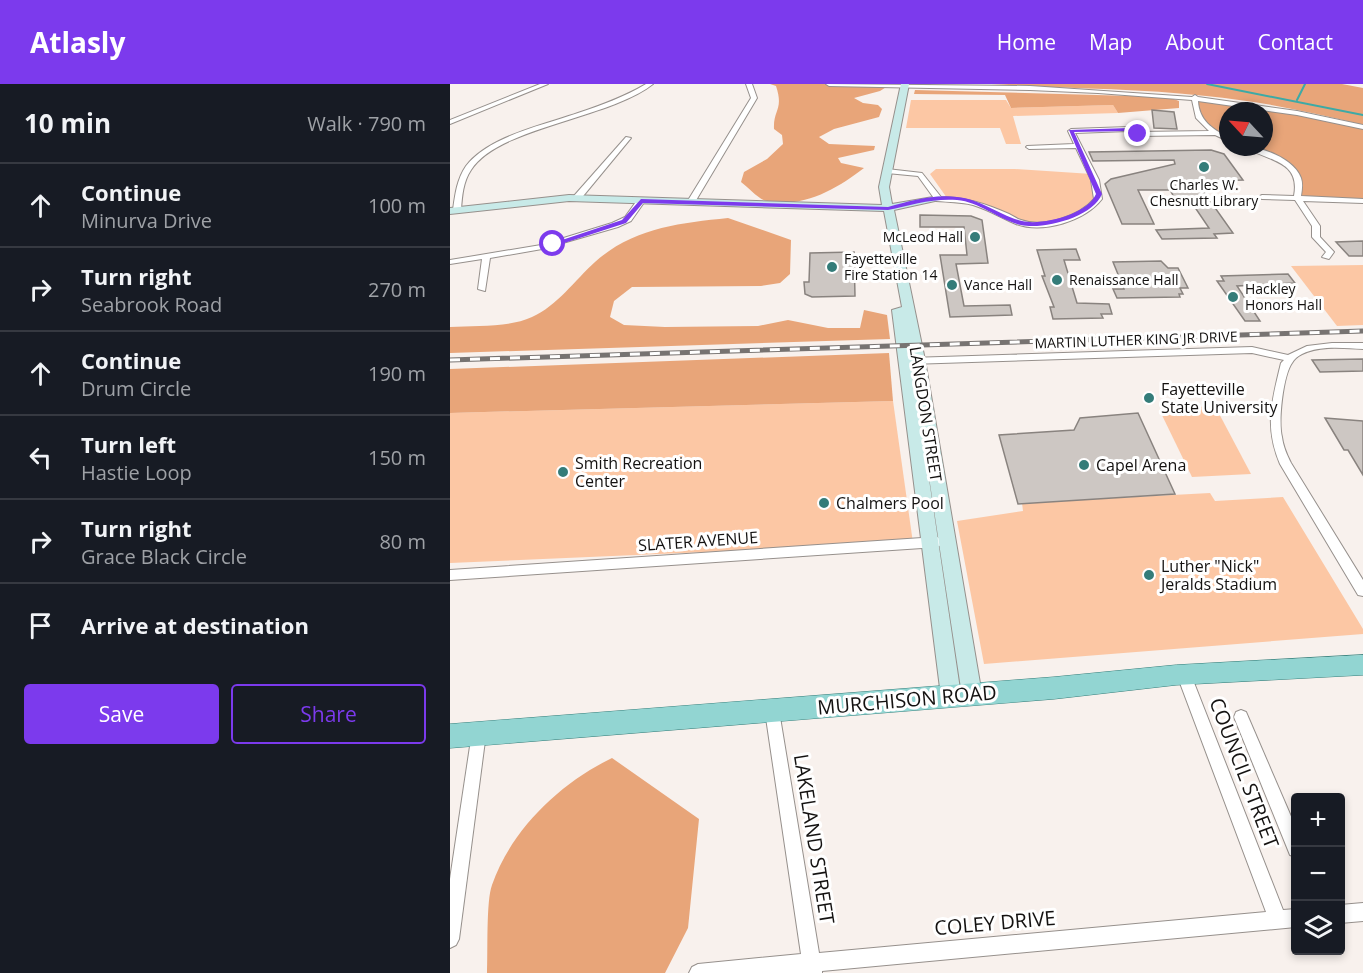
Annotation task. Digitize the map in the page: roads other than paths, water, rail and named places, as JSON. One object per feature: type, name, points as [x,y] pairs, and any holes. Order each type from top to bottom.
[{"type":"main road","name":"MURCHISON ROAD","points":[[450,736],[1184,675],[1363,664]]},
{"type":"street","points":[[450,122],[545,84]]},
{"type":"street","points":[[650,84],[626,98],[500,144],[481,155],[469,167],[459,186],[454,211],[523,201],[576,199],[888,208],[939,198],[970,201],[1023,223],[1033,224],[1073,217],[1087,211],[1098,199],[1095,180],[1071,131],[1129,129],[1138,134],[1216,133]]},
{"type":"street","points":[[691,202],[754,98],[749,84]]},
{"type":"street","points":[[829,84],[1107,91],[1195,97],[1311,114],[1363,127]]},
{"type":"street","name":"LANGDON STREET","points":[[904,85],[884,187],[893,241],[901,264],[928,542],[961,695]]},
{"type":"street","points":[[1195,97],[1194,110],[1198,119],[1219,134]]},
{"type":"street","points":[[576,199],[628,138]]},
{"type":"street","points":[[1029,147],[1078,146]]},
{"type":"street","points":[[1269,156],[1295,173],[1301,185],[1297,198]]},
{"type":"street","points":[[887,171],[920,174],[939,198]]},
{"type":"street","points":[[1262,196],[1363,201]]},
{"type":"street","points":[[1297,198],[1316,226],[1316,237],[1330,252],[1326,257]]},
{"type":"street","points":[[450,262],[553,244],[620,223],[630,217],[641,201]]},
{"type":"street","points":[[482,290],[486,256]]},
{"type":"street","points":[[1363,346],[1318,347],[1303,350],[1289,358],[1273,418],[1276,444],[1363,591]]},
{"type":"street","name":"MARTIN LUTHER KING JR DRIVE","points":[[912,361],[1251,350],[1289,358]]},
{"type":"street","name":"LANGDON STREET","points":[[912,361],[947,542],[961,695]]},
{"type":"street","name":"SLATER AVENUE","points":[[450,574],[947,542]]},
{"type":"street","name":"COUNCIL STREET","points":[[1184,675],[1287,919]]},
{"type":"street","name":"LAKELAND STREET","points":[[772,711],[812,968]]},
{"type":"street","points":[[1241,717],[1295,847]]},
{"type":"street","points":[[450,939],[455,864],[479,733]]},
{"type":"street","points":[[1345,914],[1363,912]]},
{"type":"street","name":"COLEY DRIVE","points":[[698,973],[812,968],[1287,919]]},
{"type":"waterway","points":[[1207,84],[1363,115]]},
{"type":"waterway","points":[[1297,100],[1305,84]]},
{"type":"railway","points":[[450,360],[1363,331]]},
{"type":"place","name":"Charles W. Chesnutt Library","points":[[1204,167]]},
{"type":"place","name":"McLeod Hall","points":[[975,237]]},
{"type":"place","name":"Fayetteville Fire Station 14","points":[[832,267]]},
{"type":"place","name":"Renaissance Hall","points":[[1057,280]]},
{"type":"place","name":"Vance Hall","points":[[952,285]]},
{"type":"place","name":"Hackley Honors Hall","points":[[1233,297]]},
{"type":"place","name":"Fayetteville State University","points":[[1149,398]]},
{"type":"place","name":"Capel Arena","points":[[1084,465]]},
{"type":"place","name":"Smith Recreation Center","points":[[563,472]]},
{"type":"place","name":"Chalmers Pool","points":[[824,503]]},
{"type":"place","name":"Luther \"Nick\" Jeralds Stadium","points":[[1149,575]]}]
